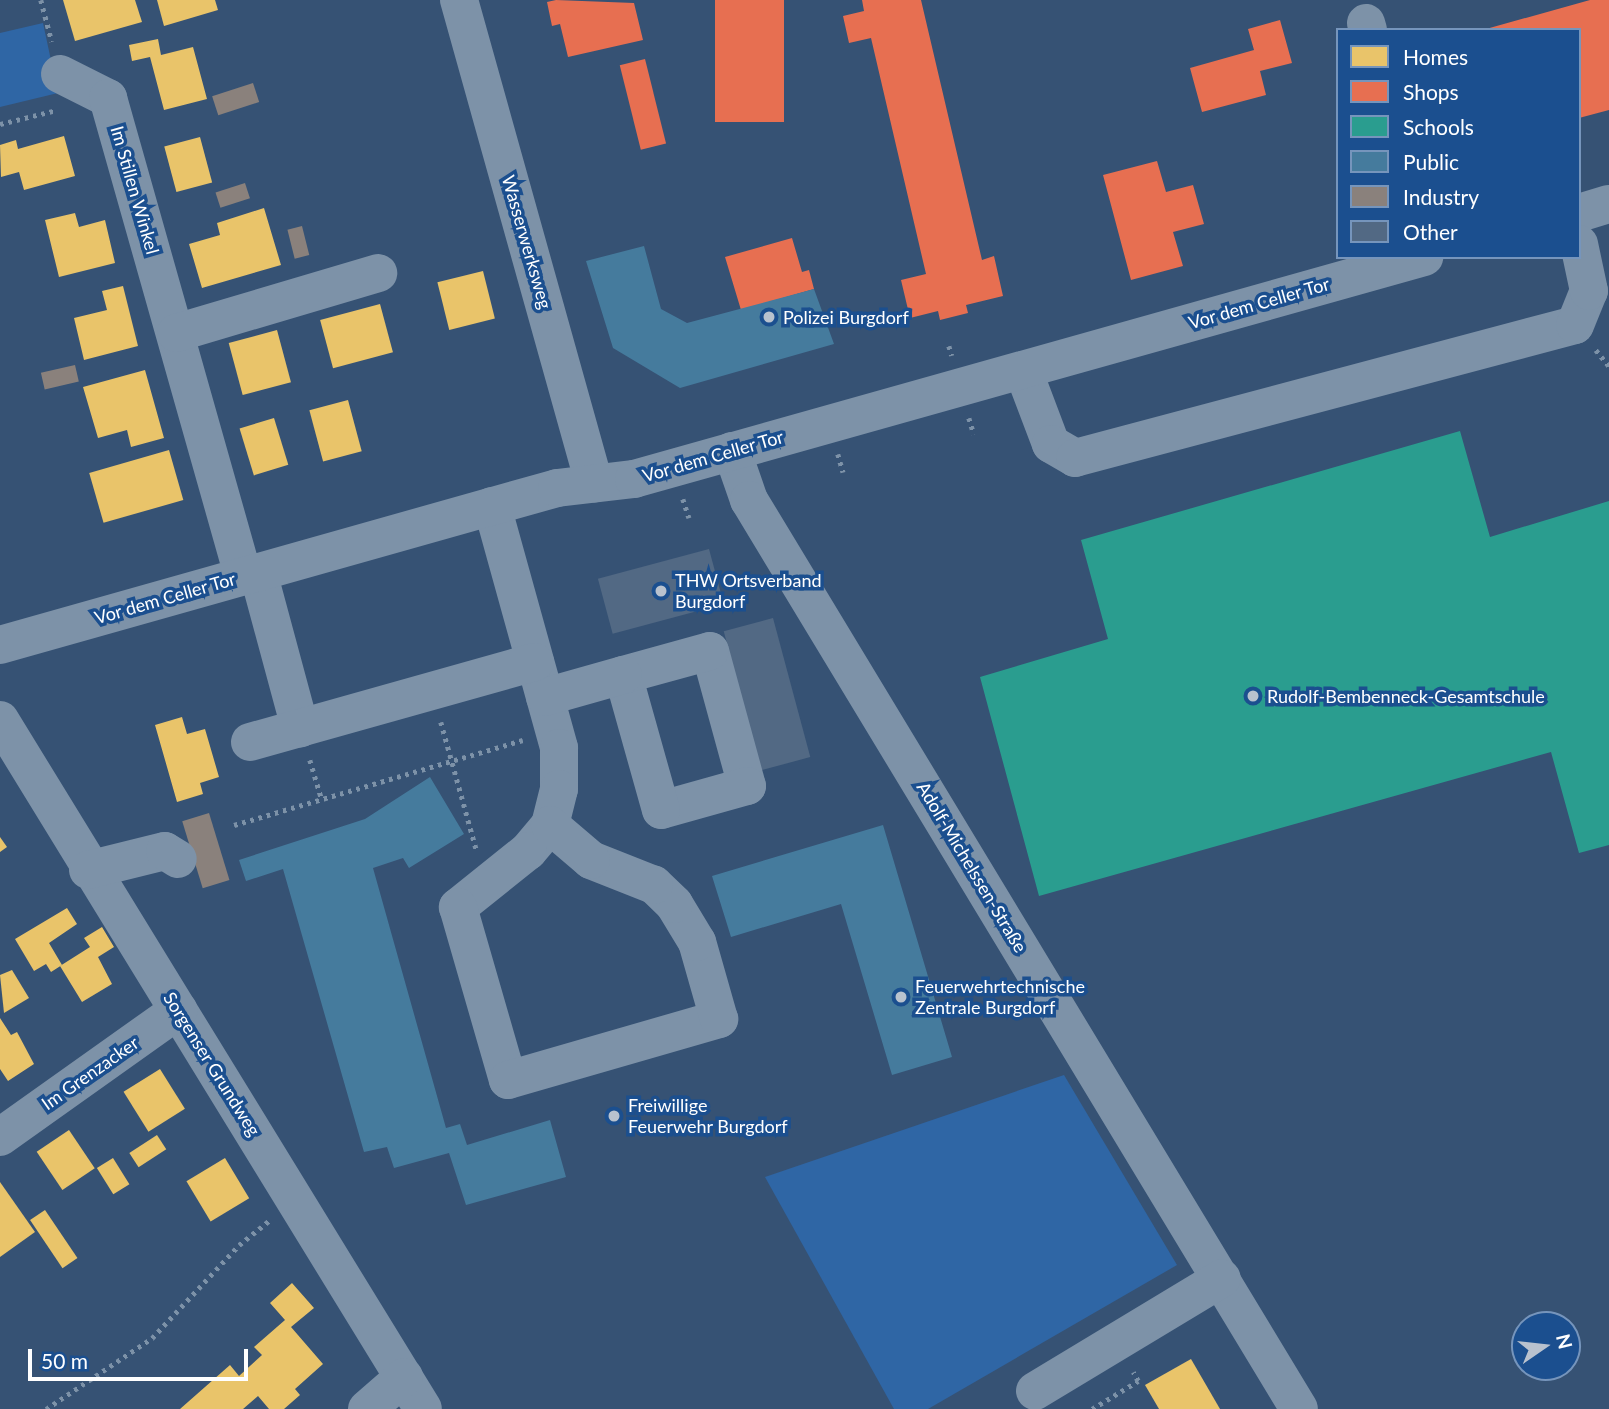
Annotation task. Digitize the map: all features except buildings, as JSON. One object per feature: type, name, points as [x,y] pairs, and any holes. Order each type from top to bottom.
[{"type":"street","name":"Wasserwerksweg","points":[[459,0],[594,483]]},
{"type":"street","name":"Im Stillen Winkel","points":[[60,74],[108,98],[176,333],[300,727]]},
{"type":"street","points":[[1581,212],[1609,204]]},
{"type":"street","points":[[1023,370],[1051,444],[1075,458],[1575,325],[1589,291],[1581,253]]},
{"type":"street","name":"Vor dem Celler Tor","points":[[0,645],[492,506],[594,483],[634,479],[1417,259]]},
{"type":"street","points":[[176,333],[378,273]]},
{"type":"street","name":"Adolf-Michelssen-Straße","points":[[732,451],[749,500],[1299,1409]]},
{"type":"street","points":[[492,506],[559,748],[559,789],[550,825],[528,851],[458,907],[508,1080],[719,1019],[697,942],[674,904],[654,885],[591,860],[550,825]]},
{"type":"street","points":[[250,742],[433,690],[545,696],[623,675]]},
{"type":"street","name":"Sorgenser Grundweg","points":[[0,720],[88,870],[179,1010],[414,1393]]},
{"type":"street","points":[[88,870],[165,851],[178,859]]},
{"type":"street","name":"Im Grenzacker","points":[[0,1137],[179,1010]]},
{"type":"street","points":[[1035,1391],[1222,1278]]},
{"type":"street","points":[[367,1409],[414,1393]]},
{"type":"path","points":[[41,0],[60,74]]},
{"type":"path","points":[[433,690],[486,885]]},
{"type":"path","points":[[234,825],[452,761],[545,696]]},
{"type":"path","points":[[300,727],[321,800]]},
{"type":"path","points":[[46,1409],[152,1339],[239,1245],[296,1200]]},
{"type":"shaded area","points":[[43,23],[58,93],[0,107],[0,33]]},
{"type":"shaded area","points":[[1064,1075],[1177,1265],[928,1409],[894,1409],[765,1177]]},
{"type":"place","name":"Polizei Burgdorf","points":[[769,317]]},
{"type":"place","name":"THW Ortsverband Burgdorf","points":[[661,591]]},
{"type":"place","name":"Rudolf-Bembenneck-Gesamtschule","points":[[1253,696]]},
{"type":"place","name":"Feuerwehrtechnische Zentrale Burgdorf","points":[[901,997]]},
{"type":"place","name":"Freiwillige Feuerwehr Burgdorf","points":[[614,1116]]}]
